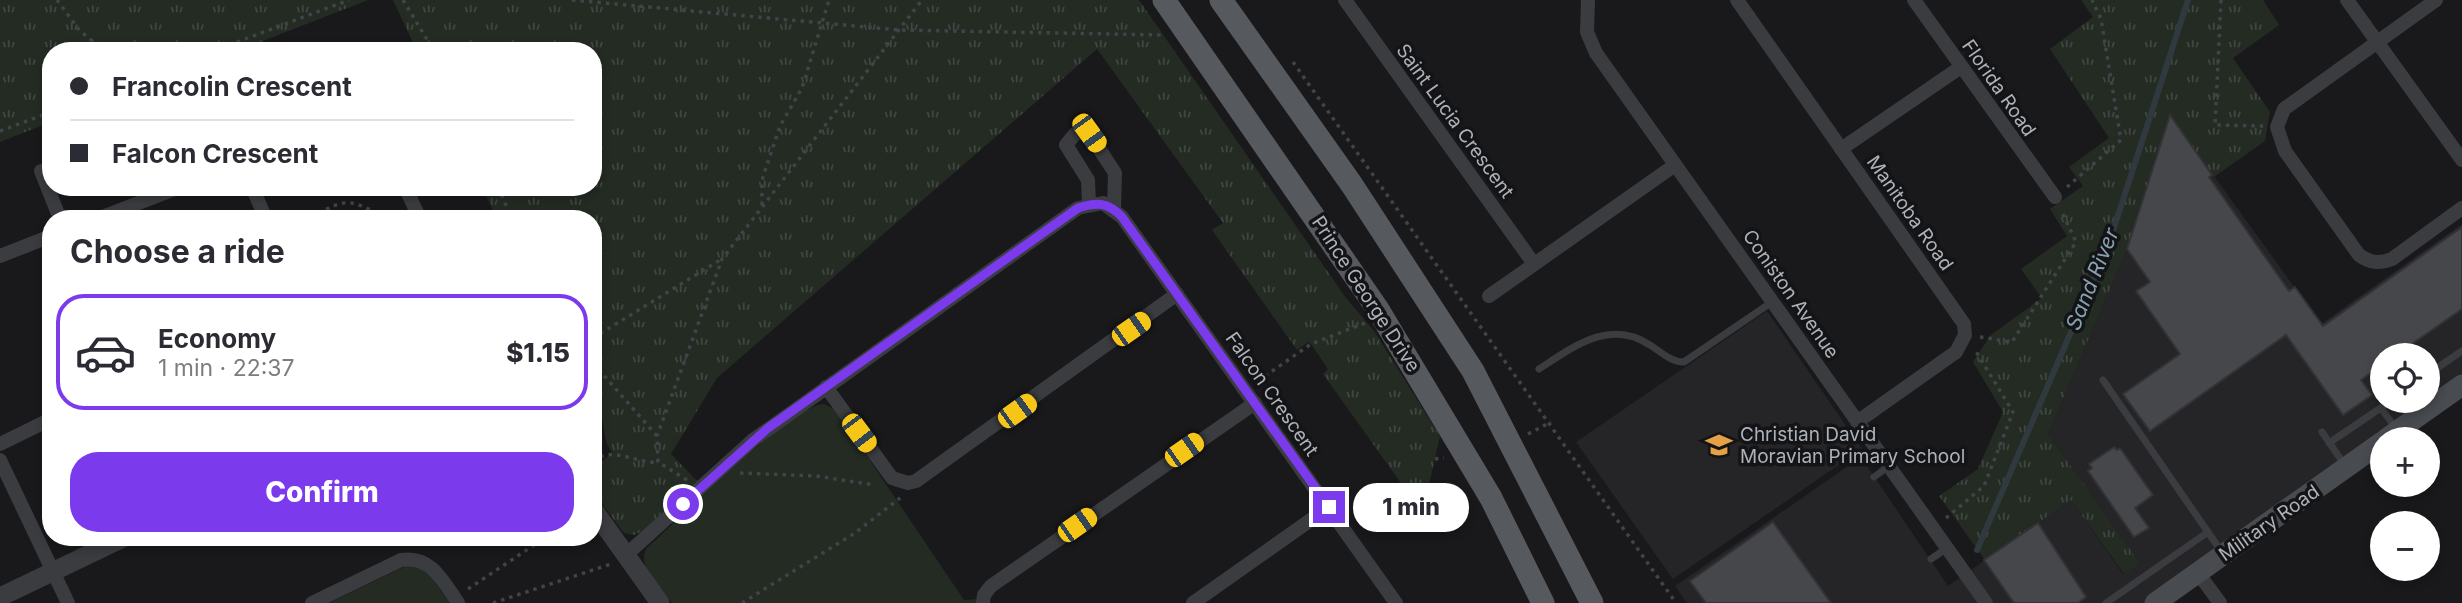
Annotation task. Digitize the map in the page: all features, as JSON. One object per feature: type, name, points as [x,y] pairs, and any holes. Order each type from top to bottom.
[{"type":"main road","name":"Prince George Drive","points":[[1164,0],[1377,308],[1491,498],[1543,603]]},
{"type":"main road","points":[[1221,0],[1352,185],[1473,371],[1592,603]]},
{"type":"main road","name":"Military Road","points":[[2403,427],[2462,385]]},
{"type":"main road","name":"Military Road","points":[[2155,603],[2370,450]]},
{"type":"street","name":"Saint Lucia Crescent","points":[[1345,0],[1534,264]]},
{"type":"street","name":"Coniston Avenue","points":[[1588,0],[1585,20],[1590,43],[1986,603]]},
{"type":"street","name":"Manitoba Road","points":[[1737,0],[1960,316],[1965,335]]},
{"type":"street","name":"Florida Road","points":[[1914,0],[2055,197]]},
{"type":"street","points":[[2347,0],[2462,160]]},
{"type":"street","points":[[2436,0],[2284,109],[2277,122],[2285,151],[2359,254],[2367,261],[2380,263],[2392,259],[2462,208]]},
{"type":"street","points":[[1842,149],[1961,67]]},
{"type":"street","points":[[626,555],[753,440],[1078,208],[1102,203],[1114,209],[1115,173],[1089,133],[1084,131],[1075,134],[1066,145],[1088,180],[1089,204]]},
{"type":"street","points":[[1489,296],[1675,165]]},
{"type":"street","points":[[119,210],[153,196]]},
{"type":"street","name":"Falcon Crescent","points":[[1114,209],[1396,603]]},
{"type":"street","points":[[0,256],[42,240]]},
{"type":"street","points":[[826,387],[892,478],[916,481],[1177,294]]},
{"type":"street","points":[[1857,422],[1956,352],[1965,335]]},
{"type":"street","points":[[983,603],[984,595],[992,586],[1250,397]]},
{"type":"street","points":[[0,444],[42,423]]},
{"type":"street","points":[[0,460],[68,603]]},
{"type":"street","points":[[1194,603],[1329,507]]},
{"type":"street","points":[[602,522],[660,603]]},
{"type":"street","points":[[0,597],[106,546]]},
{"type":"street","points":[[312,603],[401,560],[412,558],[432,566],[456,600]]},
{"type":"street","points":[[2198,573],[2220,603]]},
{"type":"lane","points":[[1539,369],[1573,347],[1607,333],[1635,336],[1672,360],[1684,362],[1772,302]]},
{"type":"lane","points":[[2440,366],[2462,351]]},
{"type":"lane","points":[[2103,380],[2224,554]]},
{"type":"lane","points":[[2329,443],[2374,413]]},
{"type":"lane","points":[[2322,432],[2346,467]]},
{"type":"lane","points":[[1874,477],[1889,466]]},
{"type":"lane","points":[[2106,603],[2208,531]]},
{"type":"lane","points":[[1931,559],[1947,548]]},
{"type":"path","points":[[57,0],[80,31],[93,42]]},
{"type":"path","points":[[237,42],[349,0]]},
{"type":"path","points":[[403,0],[429,42]]},
{"type":"path","points":[[572,0],[899,30],[1165,36]]},
{"type":"path","points":[[762,207],[766,169],[780,126],[803,88],[829,0]]},
{"type":"path","points":[[658,462],[657,436],[722,259],[922,0]]},
{"type":"path","points":[[1965,335],[2012,342],[2076,242],[2055,197],[2120,140],[2101,19],[2092,0]]},
{"type":"path","points":[[2221,0],[2215,125],[2277,122]]},
{"type":"path","points":[[1288,55],[1551,422],[1675,603]]},
{"type":"path","points":[[0,131],[42,115]]},
{"type":"path","points":[[329,210],[344,202],[364,204],[376,210]]},
{"type":"path","points":[[602,332],[722,259]]},
{"type":"path","points":[[1250,397],[1311,344],[1367,323]]},
{"type":"path","points":[[1933,528],[1984,486],[2013,412],[1965,335]]},
{"type":"path","points":[[602,373],[657,436]]},
{"type":"path","points":[[1520,438],[1551,422]]},
{"type":"path","points":[[602,455],[613,453],[647,463],[658,462],[702,486]]},
{"type":"path","points":[[717,472],[816,475],[881,485],[892,478]]},
{"type":"path","points":[[743,603],[885,512],[916,481]]},
{"type":"path","points":[[456,600],[533,546]]},
{"type":"path","points":[[494,603],[609,565],[626,555]]},
{"type":"shaded area","points":[[2170,115],[2321,324],[2462,224],[2462,385],[2440,401],[2440,343],[2370,343],[2370,413],[2423,413],[2403,427],[2370,427],[2370,450],[2155,603],[1687,603],[1675,586],[1861,457],[1948,586],[2071,500],[2123,574],[2140,563],[2048,434],[2127,249]]},
{"type":"shaded area","name":"Christian David Moravian Primary School","points":[[1767,311],[1862,449],[1673,579],[1576,442]]},
{"type":"green space","points":[[0,0],[368,0],[260,42],[42,42],[42,126],[0,142]]},
{"type":"green space","points":[[393,0],[1139,0],[1346,298],[1374,331],[1440,436],[1429,485],[1415,487],[1408,493],[1323,374],[1328,369],[1311,344],[1308,342],[1297,350],[1212,230],[1223,223],[1097,49],[717,378],[671,454],[697,481],[641,532],[634,535],[624,533],[602,504],[602,461],[613,453],[606,441],[602,420],[602,210],[493,210],[486,196],[602,196],[602,42],[413,42]]},
{"type":"green space","points":[[2081,0],[2263,0],[2279,25],[2233,58],[2270,112],[2265,141],[2214,177],[2170,116],[2127,249],[2048,434],[2140,563],[2124,574],[2071,500],[1985,560],[1939,496],[1978,469],[2003,412],[1973,362],[1991,335],[2042,298],[2021,269],[2067,236],[2050,209],[2083,186],[2069,167],[2109,138],[2050,49],[2093,17]]},
{"type":"green space","points":[[824,404],[836,410],[964,600],[978,599],[978,603],[672,603],[657,585],[647,570],[644,556],[646,549],[761,443],[808,409]]},
{"type":"green space","points":[[415,565],[429,573],[449,603],[329,603],[404,567]]},
{"type":"building","points":[[2170,115],[2212,175],[2209,177],[2289,291],[2295,287],[2323,326],[2462,227],[2462,309],[2413,343],[2370,343],[2370,374],[2361,380],[2370,396],[2343,415],[2286,335],[2150,431],[2123,394],[2180,354],[2136,291],[2150,282],[2127,249]]},
{"type":"building","points":[[2114,447],[2117,450],[2120,448],[2153,495],[2135,508],[2149,528],[2134,537],[2088,471],[2092,468],[2089,464]]},
{"type":"building","points":[[1773,522],[1831,603],[1706,603],[1690,581]]},
{"type":"building","points":[[2038,523],[2086,597],[2078,603],[2014,603],[1984,560]]},
{"type":"waterway","name":"Sand River","points":[[1977,550],[2108,246],[2188,0]]},
{"type":"place","name":"Christian David Moravian Primary School","points":[[1719,445]]},
{"type":"route","points":[[683,504],[768,428],[1078,208],[1102,203],[1122,217],[1329,507]]}]
